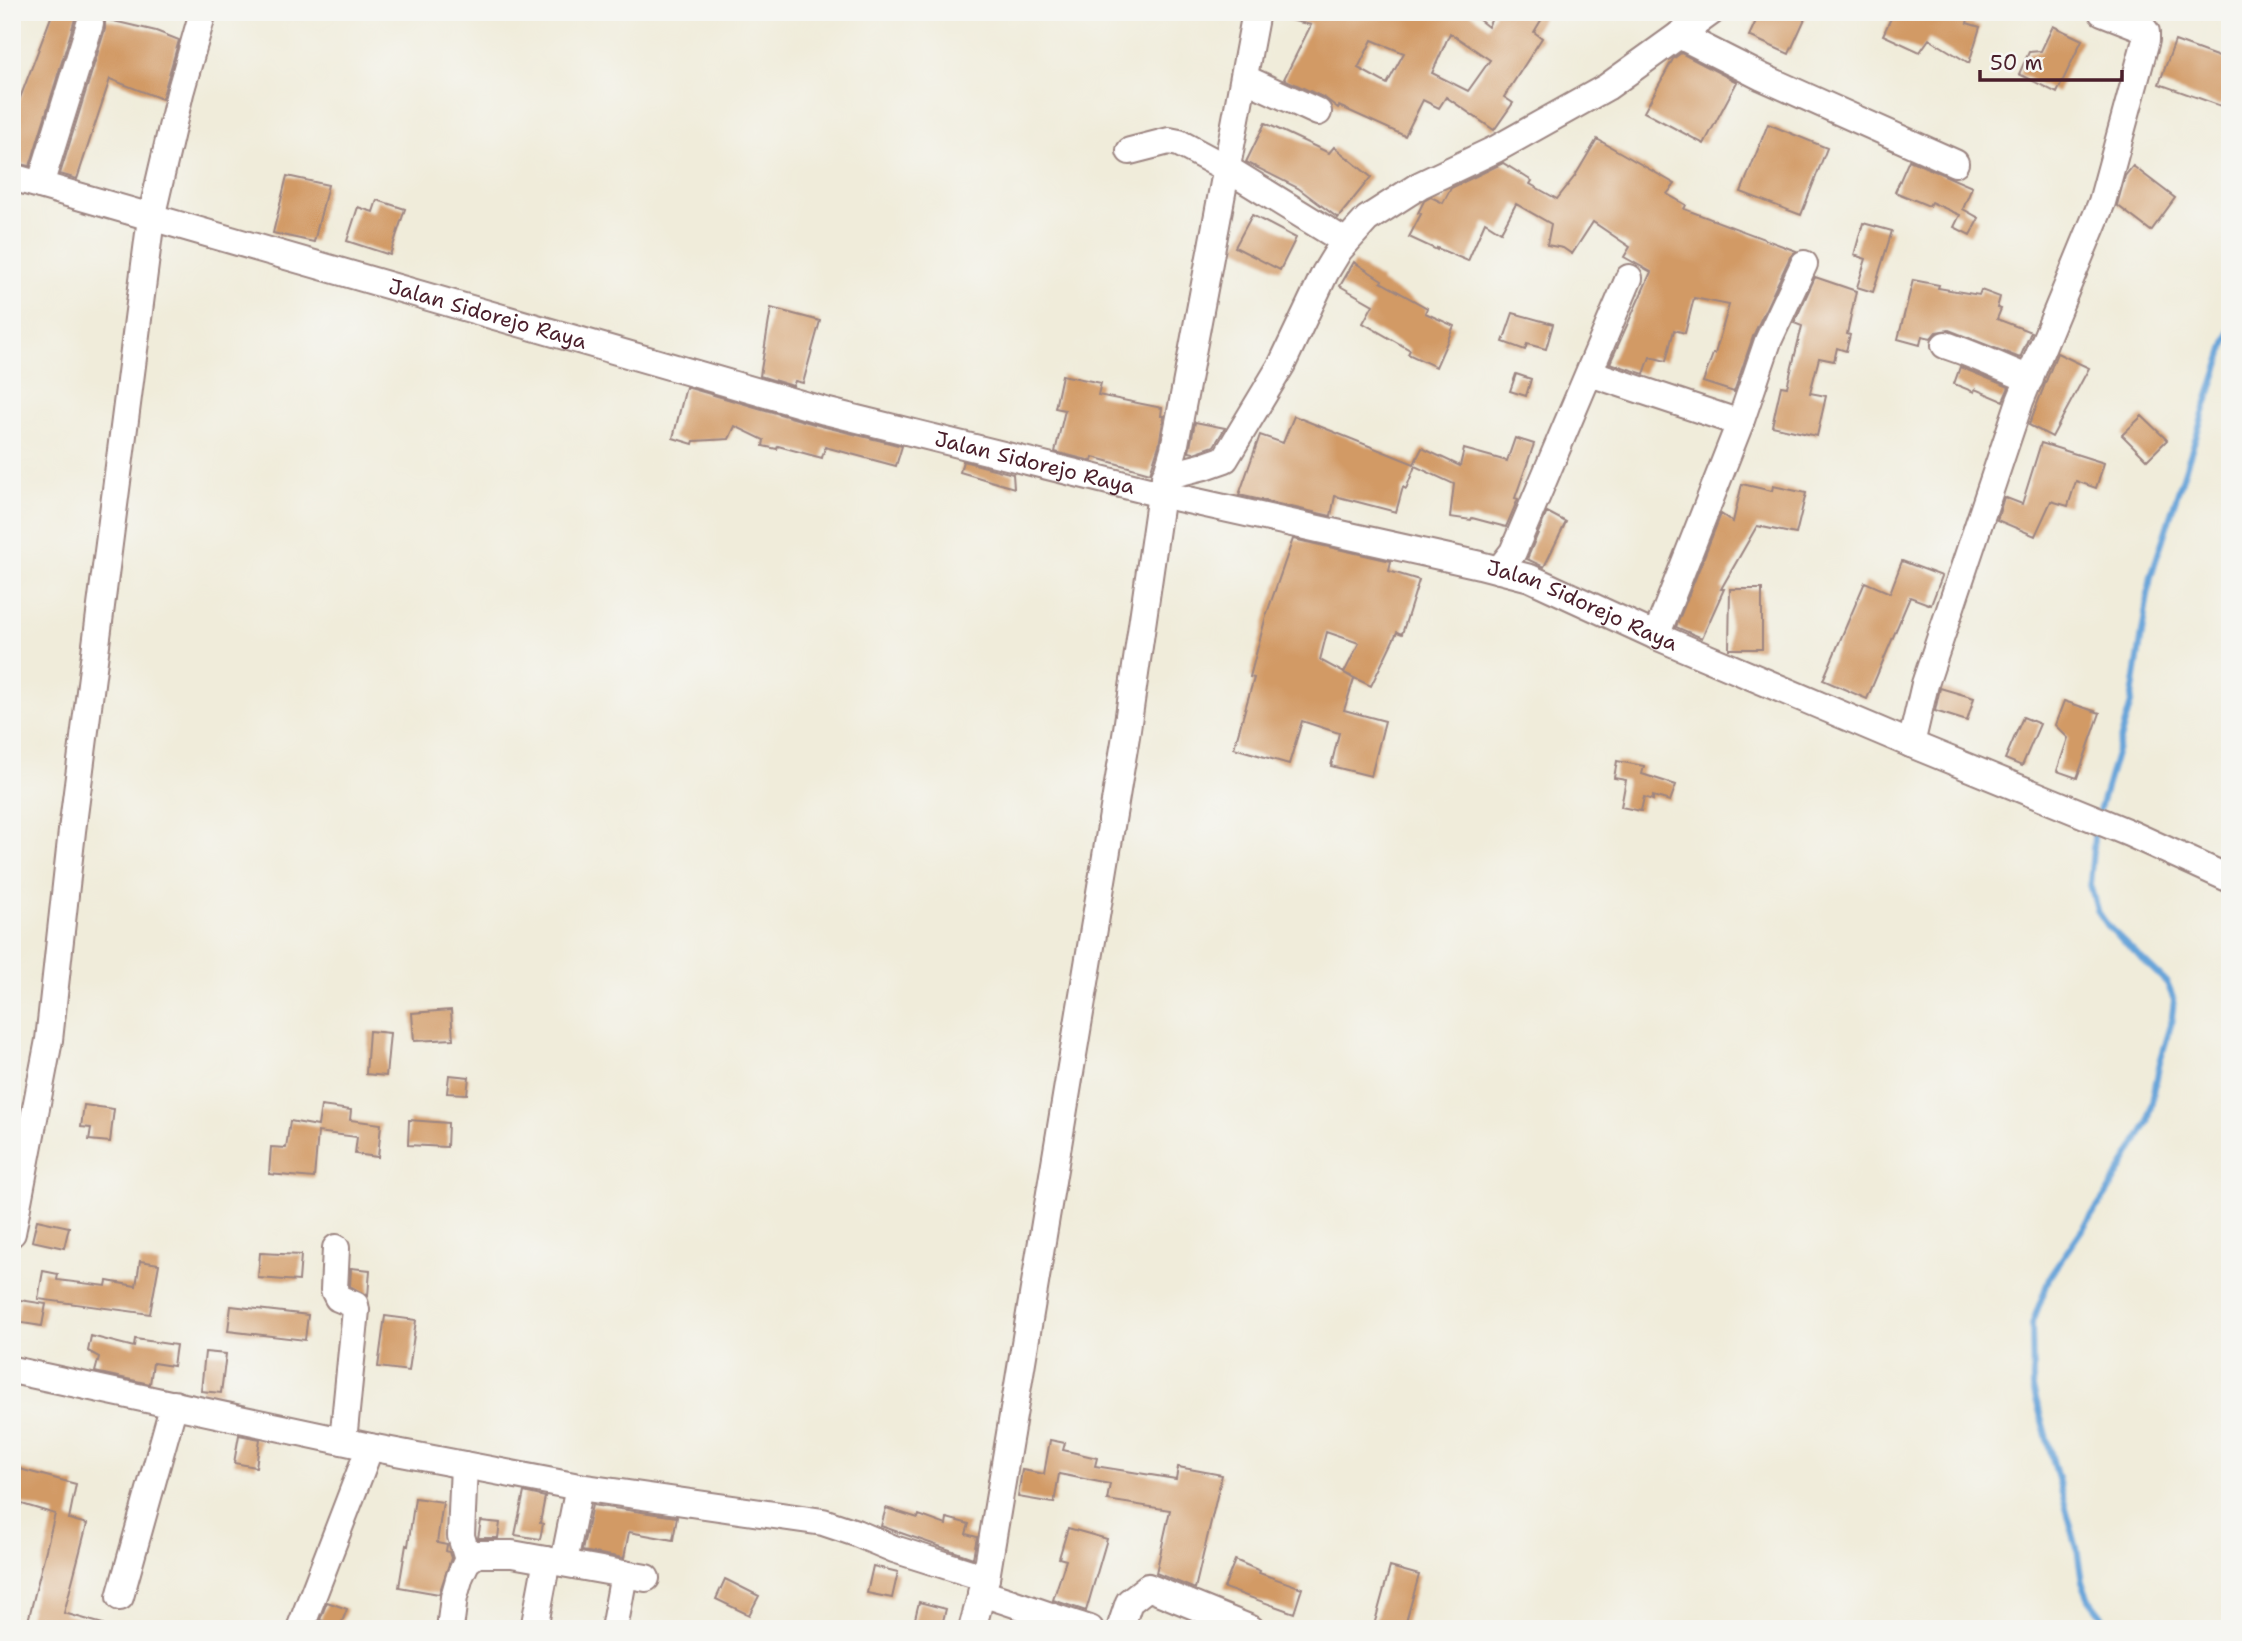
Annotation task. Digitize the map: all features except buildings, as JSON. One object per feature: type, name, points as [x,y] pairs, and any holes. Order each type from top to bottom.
[{"type":"street","points":[[12,1233],[49,1040],[72,831],[151,218],[180,93],[203,12]]},
{"type":"street","points":[[972,1629],[984,1585],[1126,736],[1163,485],[1174,449],[1256,12]]},
{"type":"street","points":[[1163,485],[1225,459],[1233,449],[1282,364],[1325,273],[1346,242],[1367,219],[1420,185],[1496,149],[1607,87],[1711,12]]},
{"type":"street","points":[[1911,744],[1925,684],[2030,379],[2102,202],[2146,40],[2143,28],[2102,12]]},
{"type":"street","points":[[40,186],[90,24]]},
{"type":"street","points":[[1679,35],[1762,77],[1955,163]]},
{"type":"street","points":[[1244,78],[1318,112]]},
{"type":"street","points":[[1130,151],[1169,141],[1179,143],[1226,168],[1346,242]]},
{"type":"street","name":"Jalan Sidorejo Raya","points":[[12,177],[764,394],[1163,485],[1530,578],[1911,744],[2130,833],[2230,879]]},
{"type":"street","points":[[1656,635],[1740,423],[1768,341],[1804,264]]},
{"type":"street","points":[[1499,570],[1513,552],[1629,278]]},
{"type":"street","points":[[1945,345],[2030,379]]},
{"type":"street","points":[[1590,373],[1740,423]]},
{"type":"street","points":[[336,1248],[334,1290],[338,1297],[355,1305],[356,1310],[343,1441]]},
{"type":"street","points":[[12,1370],[370,1447],[579,1487],[823,1522],[984,1585],[1048,1617],[1090,1629]]},
{"type":"street","points":[[120,1597],[174,1404]]},
{"type":"street","points":[[300,1629],[370,1447]]},
{"type":"street","points":[[464,1465],[461,1536],[468,1560]]},
{"type":"street","points":[[534,1629],[579,1487]]},
{"type":"street","points":[[450,1629],[454,1597],[468,1560],[477,1553],[488,1552],[635,1576],[614,1629]]},
{"type":"street","points":[[1120,1629],[1129,1602],[1148,1587],[1251,1629]]},
{"type":"waterway","points":[[2098,815],[2131,703],[2151,576],[2230,331]]},
{"type":"waterway","points":[[2095,825],[2090,884],[2097,910],[2108,926],[2167,983],[2174,1000],[2171,1025],[2160,1062],[2148,1122],[2108,1192],[2050,1276],[2032,1324],[2033,1388],[2077,1548],[2082,1582],[2089,1599],[2112,1629]]}]
